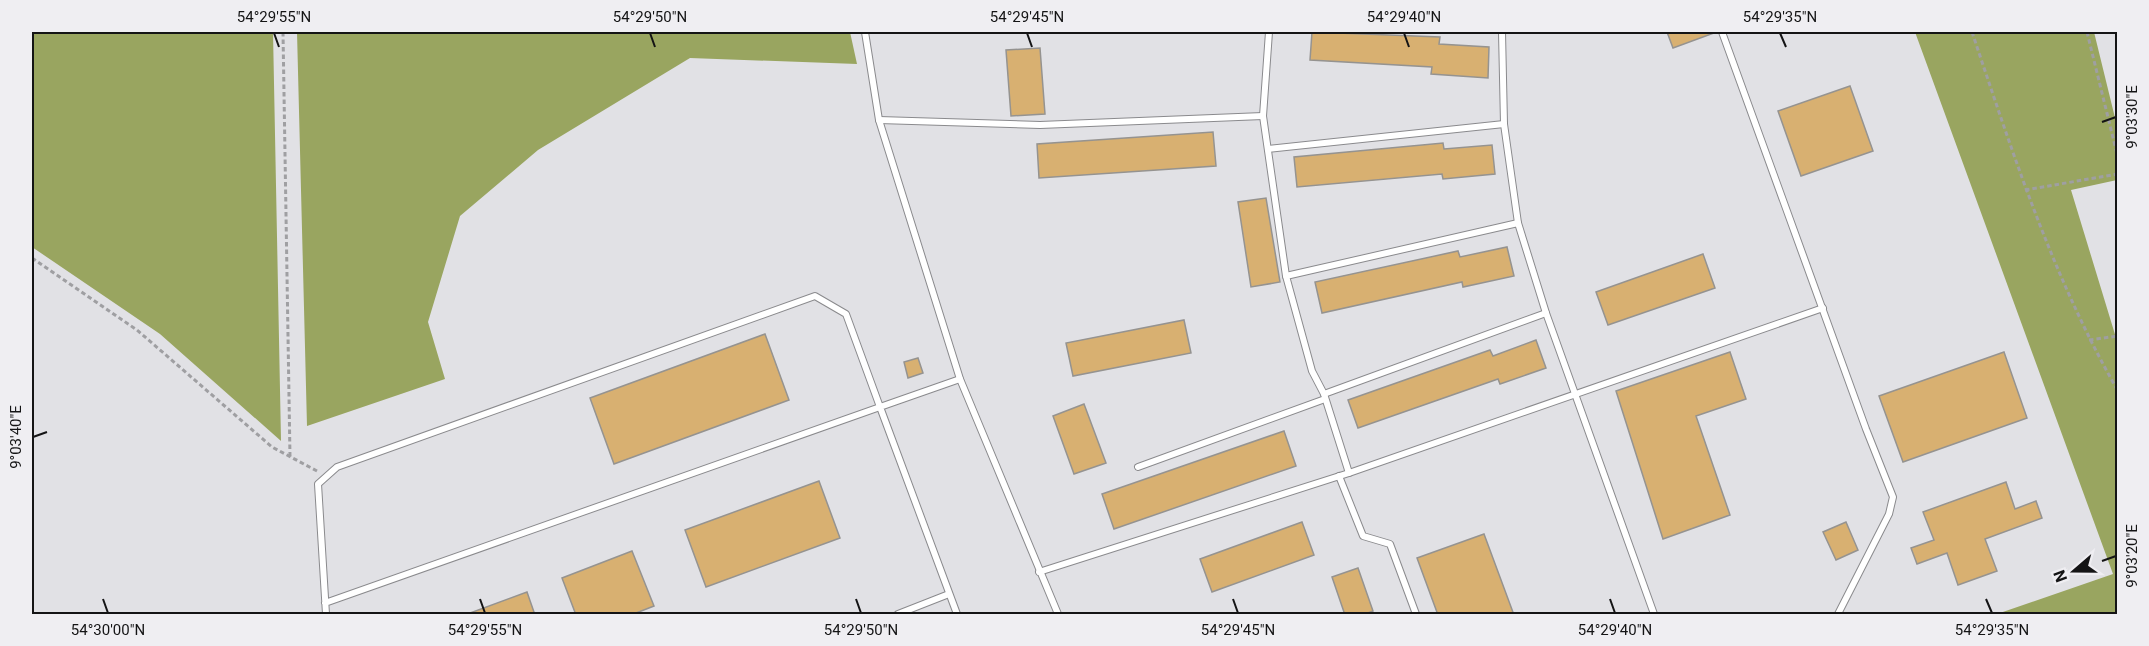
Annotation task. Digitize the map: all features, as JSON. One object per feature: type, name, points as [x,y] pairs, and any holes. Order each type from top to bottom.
[{"type":"lane","points":[[865,32],[879,120],[960,379],[1058,615]]},
{"type":"lane","points":[[1269,32],[1263,116],[1286,276],[1312,370],[1324,397],[1349,473]]},
{"type":"lane","points":[[1502,32],[1504,124],[1518,224],[1546,313],[1654,615]]},
{"type":"lane","points":[[1722,32],[1893,497],[1889,514],[1838,615]]},
{"type":"lane","points":[[879,120],[1040,125],[1263,116]]},
{"type":"lane","points":[[1268,149],[1504,124]]},
{"type":"lane","points":[[1286,276],[1518,224]]},
{"type":"lane","points":[[326,615],[318,484],[336,467],[815,296],[846,314],[957,615]]},
{"type":"lane","points":[[1039,572],[1349,473],[1823,308]]},
{"type":"lane","points":[[1138,467],[1546,313]]},
{"type":"lane","points":[[325,603],[960,379]]},
{"type":"lane","points":[[1339,476],[1363,536],[1390,544],[1416,615]]},
{"type":"lane","points":[[898,615],[949,594]]},
{"type":"path","points":[[283,32],[290,457]]},
{"type":"path","points":[[1972,32],[2025,190],[2089,340],[2118,391]]},
{"type":"path","points":[[2086,32],[2118,158]]},
{"type":"path","points":[[2025,190],[2118,174]]},
{"type":"path","points":[[32,258],[137,330],[272,447],[326,477]]},
{"type":"path","points":[[2089,340],[2118,336]]},
{"type":"green space","points":[[32,32],[273,32],[281,441],[160,334],[32,247]]},
{"type":"green space","points":[[297,32],[850,32],[857,64],[690,58],[538,150],[460,216],[428,322],[445,379],[307,426]]},
{"type":"green space","points":[[1915,32],[2094,32],[2117,126],[2117,180],[2071,190],[2117,341],[2117,614],[1997,614],[2113,574]]},
{"type":"building","points":[[1312,32],[1440,37],[1439,44],[1489,47],[1488,78],[1431,74],[1432,67],[1310,60]]},
{"type":"building","points":[[1667,32],[1713,32],[1714,33],[1673,48]]},
{"type":"building","points":[[1040,48],[1045,114],[1011,116],[1006,50]]},
{"type":"building","points":[[1850,86],[1873,151],[1801,176],[1778,111]]},
{"type":"building","points":[[1213,132],[1216,166],[1039,178],[1037,144]]},
{"type":"building","points":[[1443,143],[1444,149],[1492,145],[1495,174],[1443,179],[1442,174],[1297,187],[1294,157]]},
{"type":"building","points":[[1266,198],[1280,282],[1251,287],[1238,202]]},
{"type":"building","points":[[1507,247],[1514,276],[1463,287],[1462,282],[1322,313],[1315,282],[1458,251],[1460,257]]},
{"type":"building","points":[[1703,254],[1715,288],[1608,325],[1596,292]]},
{"type":"building","points":[[1184,320],[1191,353],[1073,376],[1066,343]]},
{"type":"building","points":[[765,334],[789,400],[614,464],[590,398]]},
{"type":"building","points":[[1536,340],[1546,368],[1500,384],[1498,379],[1358,428],[1348,400],[1490,350],[1493,356]]},
{"type":"building","points":[[1730,352],[1746,399],[1696,416],[1730,515],[1663,539],[1616,391]]},
{"type":"building","points":[[2004,352],[2027,418],[1903,462],[1879,396]]},
{"type":"building","points":[[918,358],[923,373],[908,378],[904,362]]},
{"type":"building","points":[[1084,404],[1106,463],[1074,474],[1053,416]]},
{"type":"building","points":[[1284,431],[1296,466],[1114,529],[1102,494]]},
{"type":"building","points":[[819,481],[840,538],[706,587],[685,530]]},
{"type":"building","points":[[2006,482],[2015,509],[2036,501],[2042,518],[1985,539],[1997,571],[1958,585],[1947,553],[1917,564],[1911,548],[1934,540],[1923,512]]},
{"type":"building","points":[[1302,522],[1314,555],[1212,592],[1200,559]]},
{"type":"building","points":[[1846,522],[1858,550],[1836,560],[1823,532]]},
{"type":"building","points":[[1484,534],[1514,615],[1438,615],[1417,558]]},
{"type":"building","points":[[632,551],[654,606],[631,615],[576,615],[562,578]]},
{"type":"building","points":[[1358,568],[1373,611],[1363,615],[1345,615],[1332,577]]},
{"type":"building","points":[[527,592],[535,615],[470,615],[470,613]]}]
